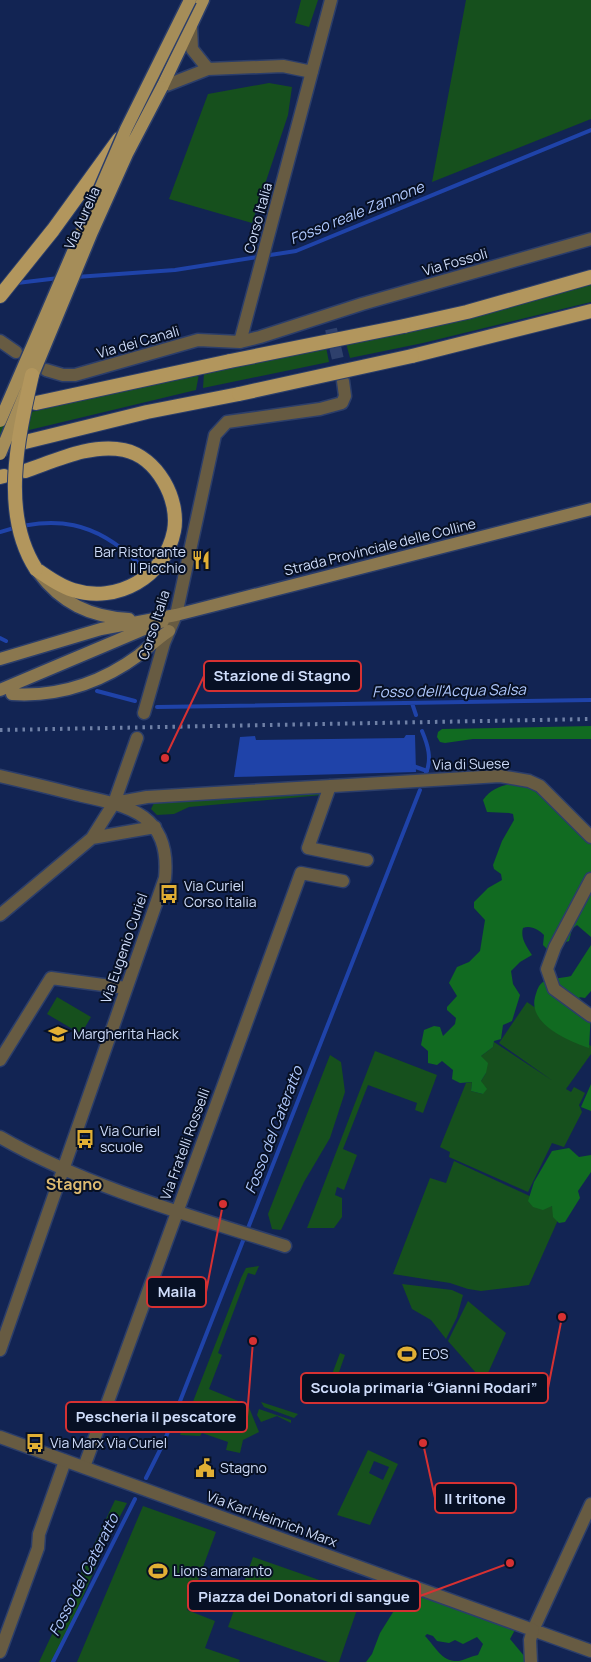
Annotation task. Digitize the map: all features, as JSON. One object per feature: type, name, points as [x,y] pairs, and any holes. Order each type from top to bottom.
[{"type":"highway","points":[[0,296],[53,230],[126,128]]},
{"type":"highway","points":[[36,403],[466,312],[591,277]]},
{"type":"highway","points":[[25,442],[147,412],[412,356],[591,311]]},
{"type":"highway","points":[[25,471],[90,450],[125,450],[145,460],[156,470],[166,487],[174,517],[170,544],[157,566],[144,580],[125,590],[104,594],[72,590],[36,570],[22,546],[16,527],[14,507],[17,451],[32,375]]},
{"type":"main road","name":"Via Aurelia","points":[[0,421],[126,128],[190,0]]},
{"type":"main road","name":"Via Aurelia","points":[[0,454],[100,214],[203,0]]},
{"type":"main road","name":"Strada Provinciale delle Colline","points":[[176,615],[591,509]]},
{"type":"main road","points":[[36,570],[49,588],[74,605],[104,615],[142,620]]},
{"type":"main road","points":[[0,659],[50,643],[142,620],[176,615]]},
{"type":"main road","points":[[6,692],[118,639],[155,626],[176,615]]},
{"type":"main road","points":[[6,692],[54,693],[86,684],[121,666],[169,631]]},
{"type":"street","name":"Corso Italia","points":[[240,342],[331,0]]},
{"type":"street","points":[[191,26],[190,44],[193,53],[208,69]]},
{"type":"street","points":[[162,87],[208,69],[283,66],[312,72]]},
{"type":"street","name":"Via Fossoli","points":[[240,342],[330,323],[362,304],[591,239]]},
{"type":"street","name":"Via dei Canali","points":[[46,370],[63,375],[76,375],[198,340],[240,342]]},
{"type":"street","points":[[0,341],[16,352]]},
{"type":"street","name":"Corso Italia","points":[[144,713],[159,657],[176,615],[215,435],[219,428],[227,422],[320,409],[342,403],[345,396],[344,381]]},
{"type":"street","points":[[0,914],[74,855],[92,838],[114,803],[137,738]]},
{"type":"street","name":"Via Eugenio Curiel","points":[[0,776],[114,803],[138,812],[155,827],[164,848],[165,878],[0,1350]]},
{"type":"street","name":"Via di Suese","points":[[114,803],[147,797],[500,776],[521,779],[540,786],[550,793],[591,837]]},
{"type":"street","points":[[330,786],[308,848],[367,860]]},
{"type":"street","points":[[92,838],[155,827]]},
{"type":"street","name":"Via Fratelli Rosselli","points":[[84,1467],[301,873],[343,881]]},
{"type":"street","points":[[591,879],[555,947],[547,969],[554,989],[591,1016]]},
{"type":"street","points":[[0,1060],[51,978],[126,988]]},
{"type":"street","points":[[0,1137],[64,1170],[176,1211],[285,1246]]},
{"type":"street","name":"Via Karl Heinrich Marx","points":[[0,1437],[591,1651]]},
{"type":"street","points":[[0,1652],[38,1548],[39,1534],[65,1461]]},
{"type":"street","points":[[531,1662],[530,1640],[533,1630],[591,1504]]},
{"type":"green space","points":[[301,0],[318,0],[309,27],[295,23]]},
{"type":"green space","points":[[466,0],[591,0],[591,119],[432,182]]},
{"type":"green space","points":[[269,83],[292,87],[288,115],[252,223],[169,199],[208,94]]},
{"type":"green space","points":[[591,283],[591,302],[423,343],[350,358],[346,343],[519,305]]},
{"type":"green space","points":[[326,347],[329,362],[203,388],[204,373]]},
{"type":"green space","points":[[199,374],[196,390],[0,437],[0,419]]},
{"type":"green space","points":[[591,726],[591,739],[473,739],[445,743],[440,742],[437,737],[438,732],[442,729]]},
{"type":"green space","points":[[513,784],[526,786],[558,804],[591,843],[591,937],[577,925],[572,929],[569,941],[563,943],[559,939],[547,949],[543,945],[544,935],[542,933],[532,928],[523,928],[523,939],[532,955],[520,962],[511,971],[513,984],[520,995],[512,1021],[503,1025],[501,1039],[494,1041],[493,1047],[481,1056],[488,1063],[486,1073],[481,1081],[487,1089],[483,1094],[471,1091],[472,1082],[460,1083],[452,1079],[453,1070],[442,1061],[437,1065],[428,1063],[428,1051],[421,1045],[424,1030],[434,1026],[440,1027],[443,1036],[455,1024],[456,1018],[447,1010],[447,1007],[457,996],[449,983],[457,967],[469,962],[480,951],[485,920],[474,908],[474,902],[488,888],[502,880],[501,874],[494,869],[493,865],[502,841],[514,820],[513,814],[487,812],[483,800],[496,789]]},
{"type":"green space","points":[[321,791],[323,795],[189,807],[174,814],[157,815],[151,809],[154,803],[160,802]]},
{"type":"green space","points":[[591,945],[591,991],[585,998],[579,997],[591,1012],[589,1048],[551,1030],[543,1023],[534,1007],[535,997],[541,984],[548,980],[571,976]]},
{"type":"green space","points":[[57,997],[91,1017],[81,1034],[47,1014]]},
{"type":"green space","points":[[527,1002],[591,1046],[591,1054],[566,1089],[571,1092],[574,1087],[585,1093],[579,1105],[582,1112],[564,1147],[552,1143],[528,1192],[449,1157],[450,1152],[440,1147],[466,1083],[472,1082],[471,1091],[483,1094],[481,1081],[486,1073],[481,1056],[493,1047],[494,1042],[553,1081],[499,1043]]},
{"type":"green space","points":[[375,1051],[437,1075],[423,1113],[415,1110],[417,1103],[368,1085],[343,1149],[357,1155],[344,1190],[337,1187],[335,1195],[342,1198],[342,1217],[334,1228],[307,1228]]},
{"type":"green space","points":[[330,1055],[341,1062],[345,1092],[330,1138],[304,1182],[281,1230],[272,1229],[268,1214]]},
{"type":"green space","points":[[591,1084],[591,1111],[581,1107]]},
{"type":"green space","points":[[569,1148],[579,1157],[591,1155],[591,1172],[578,1191],[580,1198],[565,1222],[559,1223],[553,1217],[552,1206],[543,1210],[533,1207],[528,1201],[534,1182],[552,1151]]},
{"type":"green space","points":[[454,1161],[562,1211],[529,1285],[481,1291],[450,1283],[393,1274],[430,1178],[446,1183]]},
{"type":"green space","points":[[259,1266],[255,1275],[248,1273],[218,1353],[222,1355],[209,1389],[248,1405],[259,1432],[243,1440],[240,1453],[226,1450],[228,1442],[202,1433],[200,1436],[180,1435],[241,1278],[246,1268]]},
{"type":"green space","points":[[402,1284],[452,1290],[463,1295],[457,1317],[446,1339],[431,1320],[412,1309]]},
{"type":"green space","points":[[468,1301],[506,1333],[484,1382],[448,1341]]},
{"type":"green space","points":[[340,1353],[345,1355],[331,1395],[325,1393]]},
{"type":"green space","points":[[261,1402],[298,1414],[294,1418],[264,1407]]},
{"type":"green space","points":[[259,1409],[291,1420],[291,1423],[277,1416],[261,1422],[257,1415]]},
{"type":"green space","points":[[368,1450],[398,1464],[370,1525],[337,1515]],"holes":[[[374,1461],[389,1467],[383,1480],[369,1473]]]},
{"type":"green space","points":[[115,1500],[127,1503],[110,1535],[54,1662],[39,1662]]},
{"type":"green space","name":"Lions amaranto","points":[[143,1506],[216,1532],[187,1610],[215,1621],[205,1648],[240,1660],[239,1662],[77,1662]]},
{"type":"green space","points":[[253,1557],[362,1595],[339,1662],[328,1662],[228,1627]]},
{"type":"green space","points":[[418,1591],[516,1628],[510,1639],[525,1657],[524,1662],[366,1662],[372,1654],[380,1633],[400,1601],[407,1601],[410,1596]],"holes":[[[427,1634],[433,1636],[437,1641],[449,1643],[455,1640],[463,1644],[477,1637],[483,1644],[478,1655],[453,1661],[439,1653],[425,1636]]]},
{"type":"water","points":[[406,735],[415,735],[416,772],[234,777],[240,737],[255,736],[256,740],[404,738]]},
{"type":"waterway","name":"Fosso reale Zannone","points":[[76,277],[175,270],[296,251],[591,130]]},
{"type":"waterway","name":"Fosso reale Zannone","points":[[17,283],[59,278]]},
{"type":"waterway","points":[[0,532],[39,523],[74,525],[106,538],[122,548],[137,562]]},
{"type":"waterway","name":"Fosso dell'Acqua Salsa","points":[[0,638],[6,641]]},
{"type":"waterway","name":"Fosso dell'Acqua Salsa","points":[[97,691],[135,701]]},
{"type":"waterway","name":"Fosso dell'Acqua Salsa","points":[[157,707],[591,700]]},
{"type":"waterway","name":"Fosso del Cateratto","points":[[412,703],[416,715]]},
{"type":"waterway","name":"Fosso del Cateratto","points":[[422,731],[429,762],[426,773]]},
{"type":"waterway","points":[[413,766],[427,771]]},
{"type":"waterway","name":"Fosso del Cateratto","points":[[146,1478],[164,1442],[420,790]]},
{"type":"waterway","name":"Fosso del Cateratto","points":[[53,1662],[135,1499]]},
{"type":"tunnel","points":[[331,329],[343,381]]},
{"type":"railway","points":[[0,730],[591,719]]},
{"type":"place","name":"Bar Ristorante Il Picchio","points":[[201,560]]},
{"type":"place","name":"Stazione di Stagno","points":[[165,758]]},
{"type":"place","name":"Via Curiel Corso Italia","points":[[169,894]]},
{"type":"place","name":"Margherita Hack","points":[[58,1034]]},
{"type":"place","name":"Via Curiel scuole","points":[[85,1139]]},
{"type":"place","name":"Maila","points":[[223,1204]]},
{"type":"place","name":"Scuola primaria “Gianni Rodari”","points":[[562,1317]]},
{"type":"place","name":"Pescheria il pescatore","points":[[253,1341]]},
{"type":"place","name":"EOS","points":[[407,1354]]},
{"type":"place","name":"Via Marx Via Curiel","points":[[35,1443]]},
{"type":"place","name":"Il tritone","points":[[423,1443]]},
{"type":"place","name":"Stagno","points":[[205,1468]]},
{"type":"place","name":"Piazza dei Donatori di sangue","points":[[510,1563]]},
{"type":"place","name":"Lions amaranto","points":[[158,1571]]},
{"type":"district","name":"Stagno","points":[[74,1184]]}]
